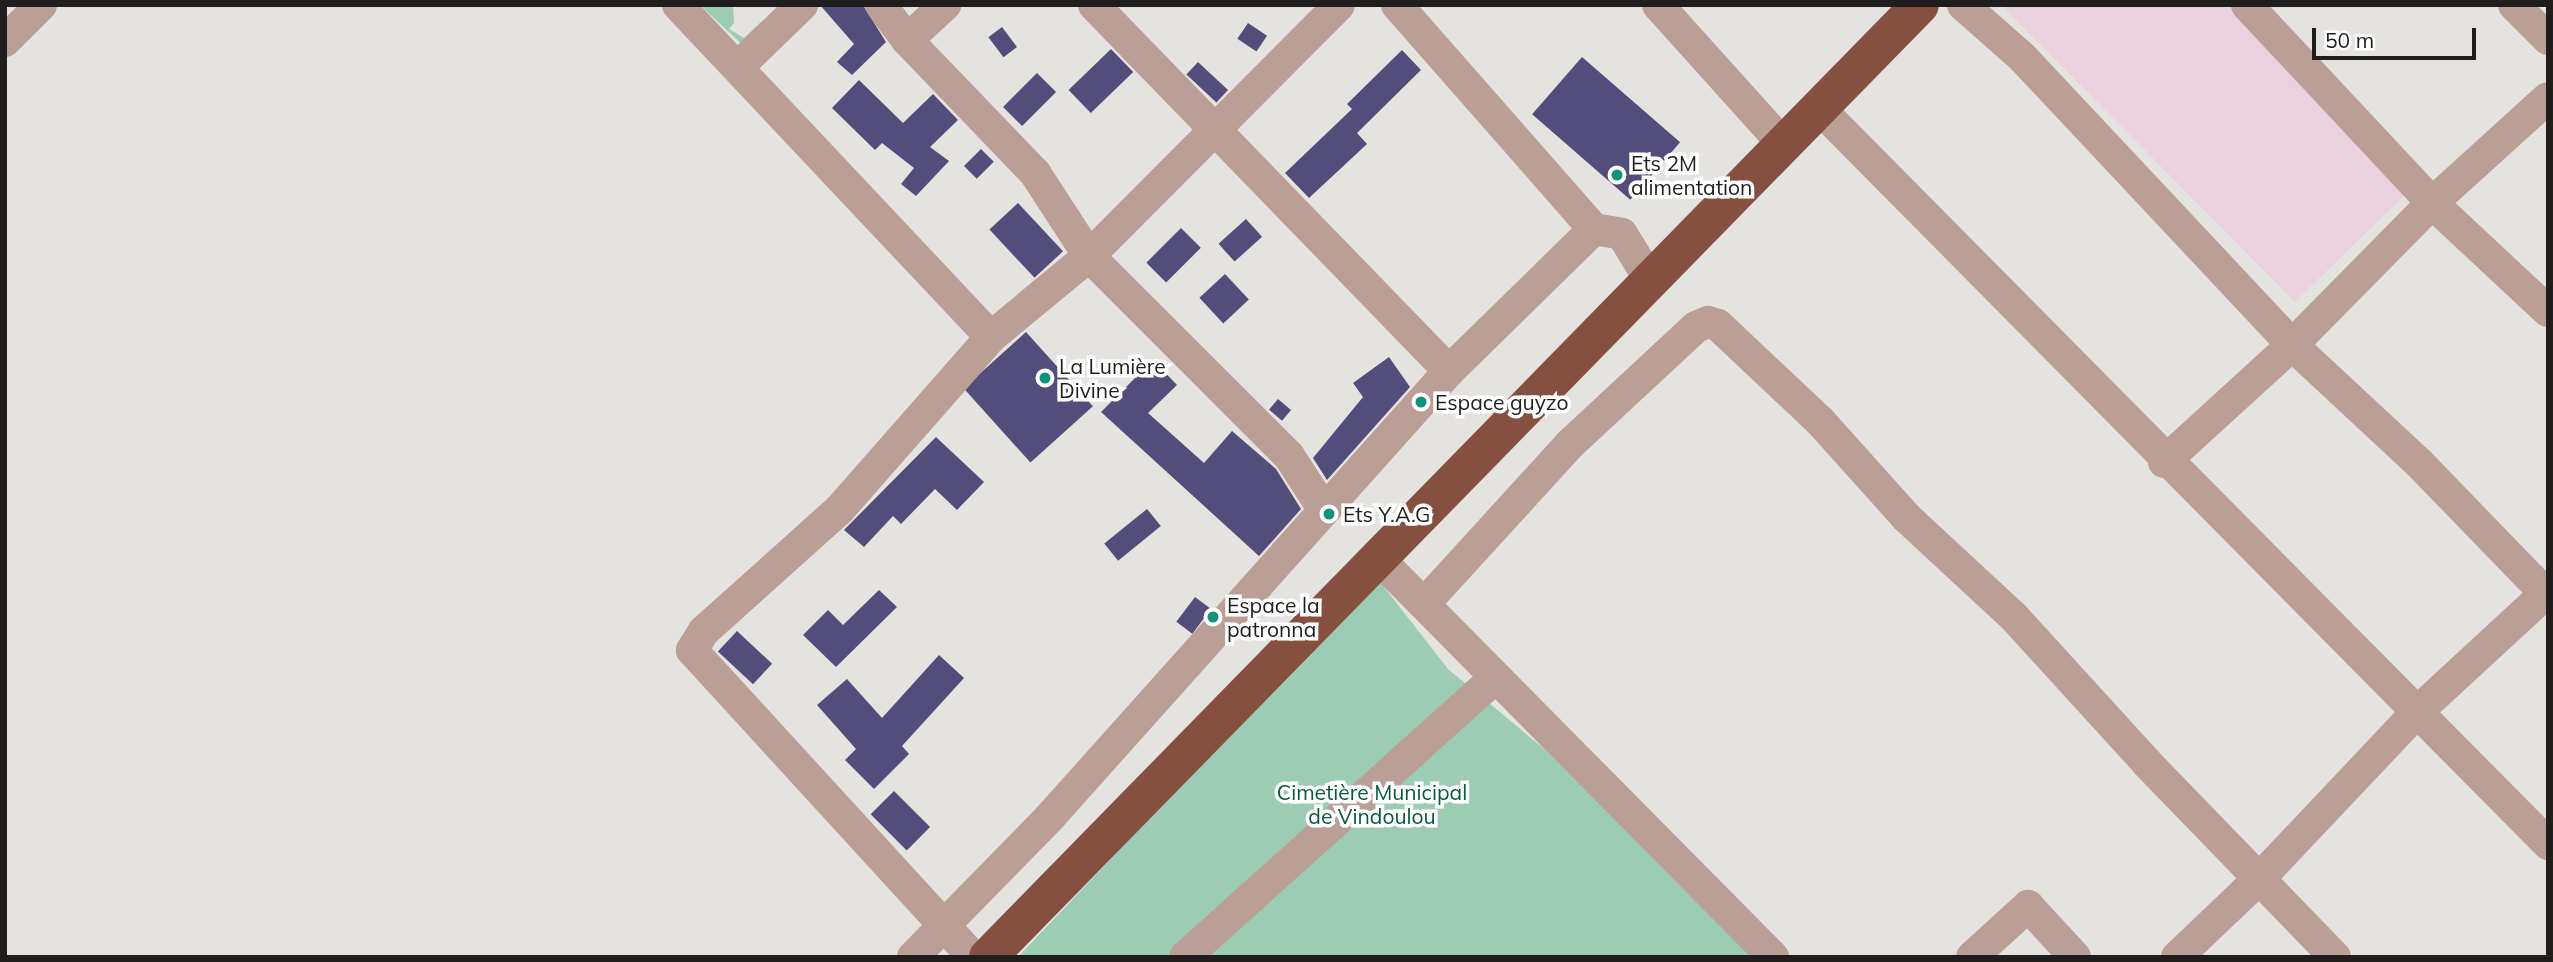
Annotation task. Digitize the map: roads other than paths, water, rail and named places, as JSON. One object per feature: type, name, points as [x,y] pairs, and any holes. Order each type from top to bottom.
[{"type":"highway","points":[[988,957],[1377,557],[1786,146],[1920,5]]},
{"type":"street","points":[[5,41],[41,5]]},
{"type":"street","points":[[678,5],[739,66],[991,337]]},
{"type":"street","points":[[739,66],[802,5]]},
{"type":"street","points":[[881,5],[906,40],[1035,173],[1089,256],[1289,456],[1324,510]]},
{"type":"street","points":[[906,40],[945,5]]},
{"type":"street","points":[[1094,5],[1449,371]]},
{"type":"street","points":[[974,957],[942,926],[692,650],[704,632],[839,510],[991,337],[1089,256],[1217,132],[1339,5]]},
{"type":"street","points":[[1397,5],[1594,229],[1622,233],[1650,280]]},
{"type":"street","points":[[1658,5],[1786,146]]},
{"type":"street","points":[[1963,5],[2022,57],[2292,345],[2419,463],[2547,593],[2417,712],[2260,878],[2176,957]]},
{"type":"street","points":[[2247,5],[2432,202],[2548,311]]},
{"type":"street","points":[[2514,5],[2548,39]]},
{"type":"street","points":[[2164,462],[2292,345],[2432,202],[2548,98]]},
{"type":"street","points":[[1820,109],[2164,462],[2548,844]]},
{"type":"street","points":[[913,957],[1050,817],[1449,371],[1594,229]]},
{"type":"street","points":[[1424,604],[1569,445],[1696,327],[1708,322],[1718,325],[1820,421],[1906,517],[2013,616],[2335,957]]},
{"type":"street","points":[[1377,557],[1773,957]]},
{"type":"street","points":[[1185,957],[1496,677]]},
{"type":"street","points":[[1972,957],[2028,906],[2075,957]]},
{"type":"place","name":"Ets 2M alimentation","points":[[1617,175]]},
{"type":"place","name":"La Lumière Divine","points":[[1045,378]]},
{"type":"place","name":"Espace guyzo","points":[[1421,402]]},
{"type":"place","name":"Ets Y.A.G","points":[[1329,514]]},
{"type":"place","name":"Espace la patronna","points":[[1213,617]]},
{"type":"park label","name":"Cimetière Municipal de Vindoulou","points":[[1372,804]]}]
